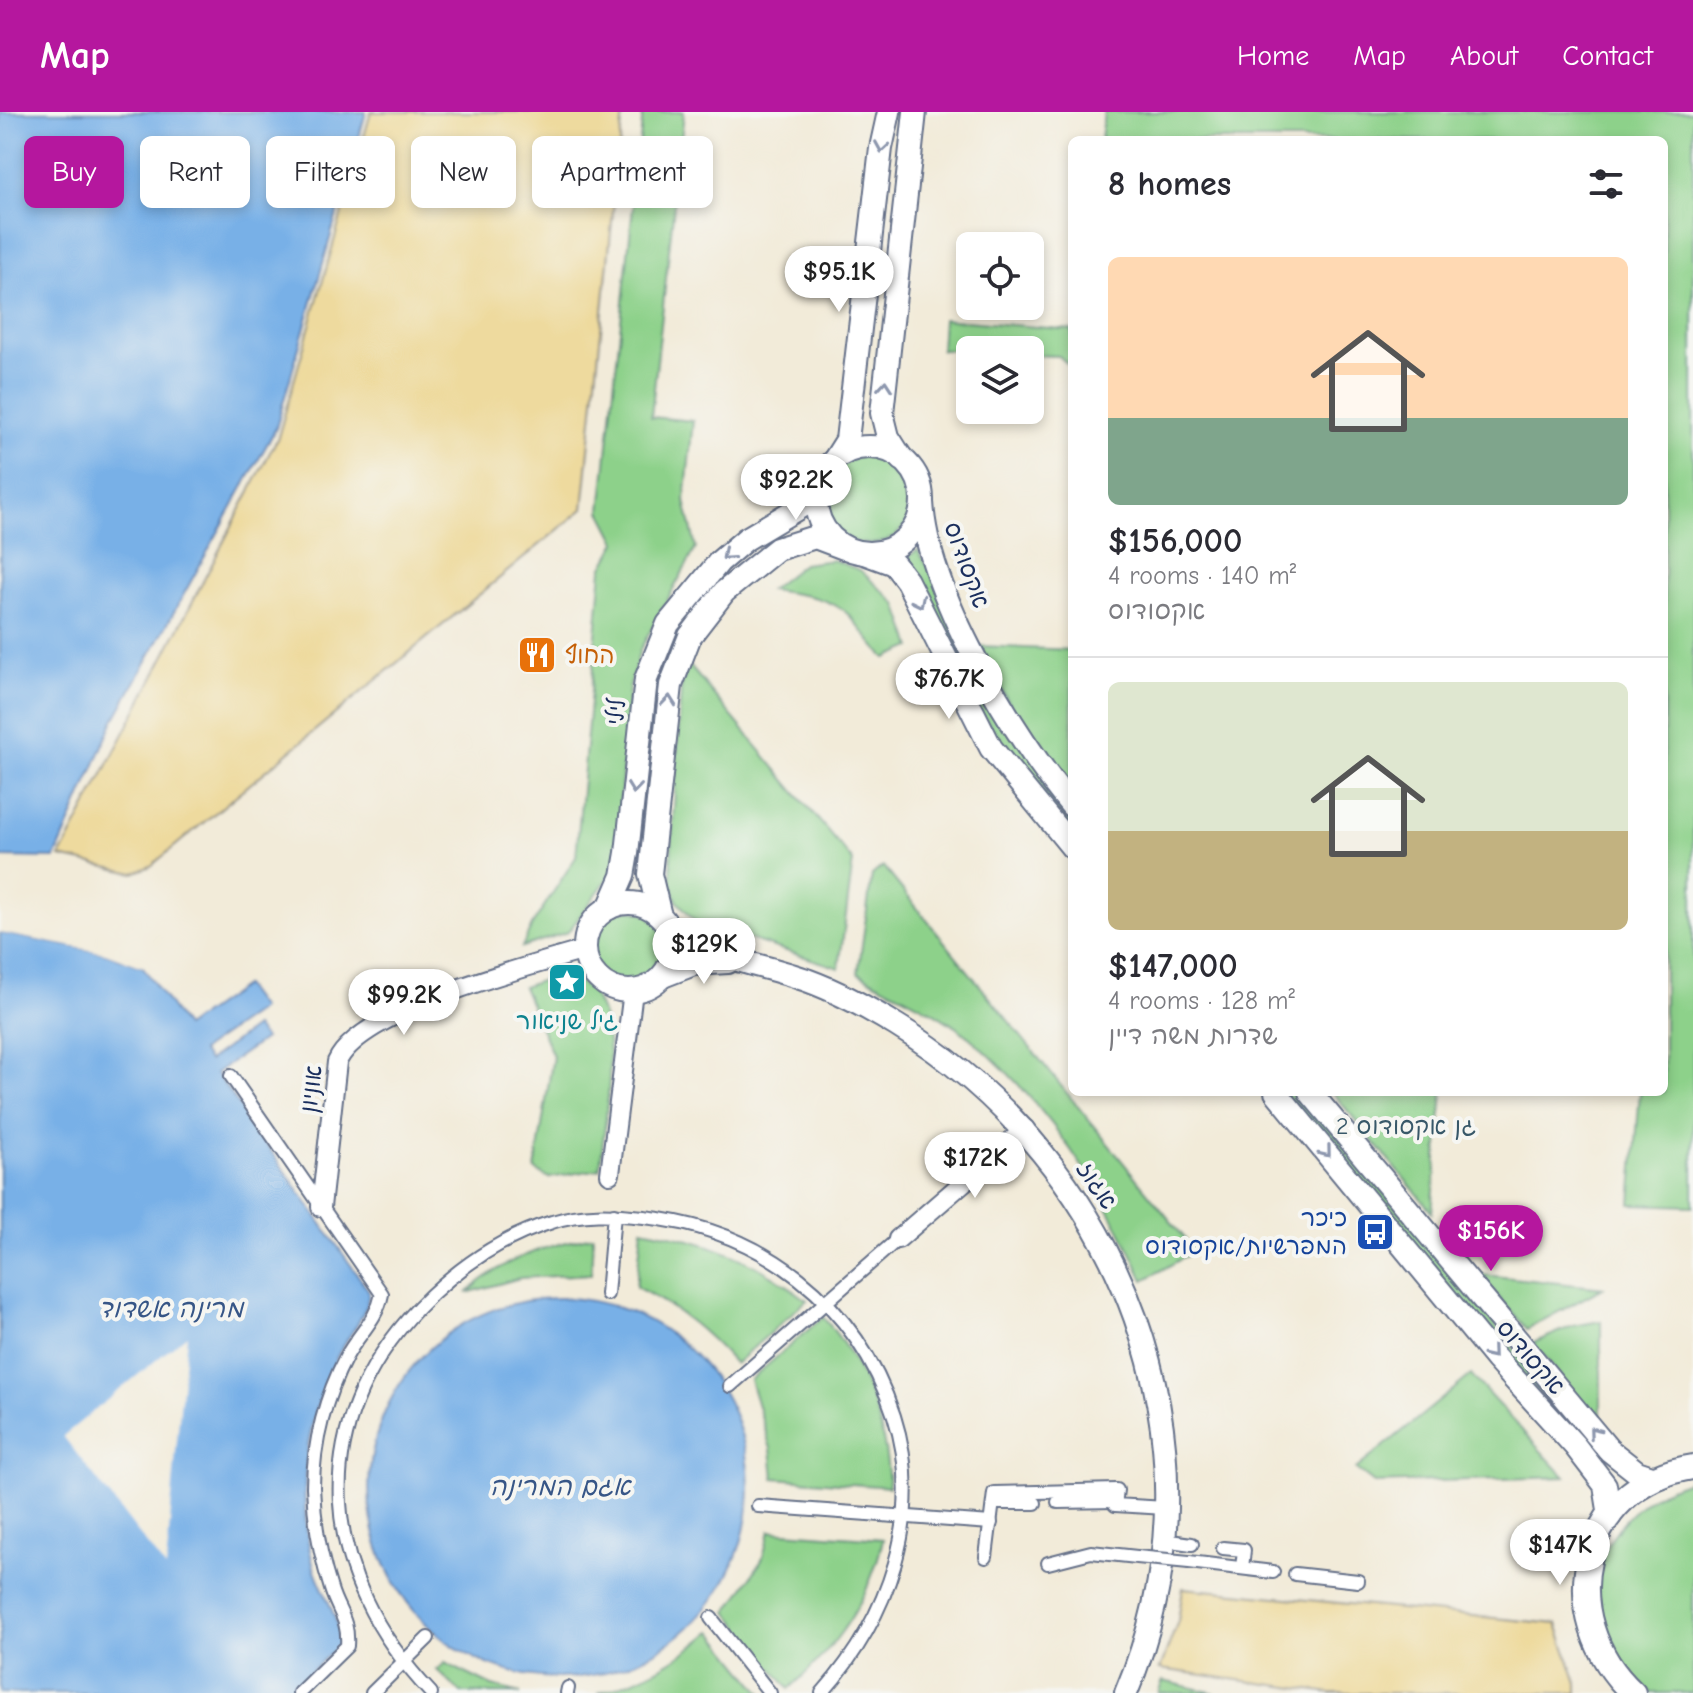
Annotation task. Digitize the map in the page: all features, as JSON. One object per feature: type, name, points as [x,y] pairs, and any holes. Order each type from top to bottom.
[{"type":"main road","points":[[1633,1693],[1604,1662],[1593,1639],[1584,1588],[1596,1538],[1610,1516],[1630,1495],[1655,1478],[1693,1467]]},
{"type":"main road","points":[[1601,1693],[1604,1662]]},
{"type":"street","points":[[889,112],[881,148],[847,440],[825,469],[815,498],[822,527],[854,551],[881,552],[910,534],[922,502],[917,478],[888,437],[882,413],[909,136],[915,112]]},
{"type":"street","points":[[835,459],[851,450],[869,447],[886,450],[902,459]]},
{"type":"street","name":"לילי","points":[[609,908],[625,865],[646,679],[668,624],[719,562],[756,532],[815,498]]},
{"type":"street","name":"אקסודוס","points":[[922,502],[927,546],[976,657],[1016,732],[1068,801]]},
{"type":"street","points":[[664,922],[636,904],[609,908],[591,926],[585,950],[596,977],[607,986],[633,991],[644,989],[663,976],[673,952],[650,874],[671,685],[690,636],[724,592],[777,549],[815,537],[894,564],[907,581],[991,748],[1068,842]]},
{"type":"street","name":"אגוז","points":[[664,922],[685,941],[741,963],[808,980],[898,1026],[969,1078],[1025,1129],[1092,1222],[1129,1297],[1158,1400],[1165,1445],[1163,1540],[1150,1617],[1126,1693]]},
{"type":"street","name":"אוניון","points":[[321,1207],[337,1062],[349,1042],[441,992],[585,950]]},
{"type":"street","name":"אגוז","points":[[663,976],[704,962],[741,963]]},
{"type":"street","points":[[610,1174],[633,991]]},
{"type":"street","points":[[231,1076],[382,1294],[378,1312],[347,1356],[332,1389],[315,1466],[321,1558],[333,1596],[349,1625],[347,1646],[299,1693]]},
{"type":"street","name":"אקסודוס","points":[[1279,1096],[1496,1359],[1575,1446],[1605,1485],[1610,1516]]},
{"type":"street","name":"אקסודוס","points":[[1313,1096],[1609,1450],[1637,1472],[1655,1478]]},
{"type":"street","points":[[730,1386],[1025,1129]]},
{"type":"street","points":[[607,1294],[614,1214]]},
{"type":"street","points":[[431,1693],[405,1661],[363,1592],[344,1536],[339,1468],[356,1398],[391,1339],[463,1265],[519,1234],[554,1221],[614,1214],[680,1222],[725,1234],[773,1257],[826,1302],[858,1338],[888,1399],[903,1460],[900,1544],[882,1606],[844,1668],[822,1693]]},
{"type":"street","points":[[986,1557],[994,1493],[1117,1490],[1115,1505],[1166,1508]]},
{"type":"street","points":[[1058,1502],[1116,1501]]},
{"type":"street","points":[[993,1503],[1035,1503]]},
{"type":"street","points":[[758,1506],[991,1523]]},
{"type":"street","points":[[1163,1540],[1192,1544]]},
{"type":"street","points":[[1223,1548],[1244,1550],[1242,1568]]},
{"type":"street","points":[[1048,1563],[1091,1552],[1273,1572]]},
{"type":"street","points":[[1295,1574],[1358,1581]]},
{"type":"street","points":[[711,1618],[770,1693]]},
{"type":"street","points":[[372,1693],[428,1638]]},
{"type":"green space","points":[[643,112],[684,112],[681,136],[640,136]]},
{"type":"green space","points":[[1104,112],[1693,112],[1693,1206],[1631,1204],[1640,1096],[1668,1096],[1668,136],[1101,136]]},
{"type":"green space","points":[[633,208],[674,208],[651,417],[693,421],[685,501],[696,548],[640,650],[629,689],[615,865],[568,932],[522,947],[532,925],[576,857],[602,569],[617,542],[601,511]]},
{"type":"green space","points":[[943,319],[1068,330],[1068,364],[1059,356],[1044,355],[1044,336],[956,336],[956,350],[941,350]]},
{"type":"green space","points":[[869,456],[886,459],[900,469],[910,483],[913,500],[910,517],[900,531],[886,541],[869,544],[852,541],[838,531],[828,517],[825,500],[828,483],[838,469],[852,459]]},
{"type":"green space","points":[[918,550],[1068,808],[1068,839],[981,712],[944,642],[909,556]]},
{"type":"green space","points":[[833,560],[860,570],[897,604],[912,647],[886,658],[841,609],[812,597],[770,590],[803,564]]},
{"type":"green space","points":[[979,646],[1068,650],[1068,785],[1026,735]]},
{"type":"green space","points":[[688,664],[853,861],[839,968],[696,922],[677,901],[671,882],[671,857],[681,688]]},
{"type":"green space","points":[[883,866],[1195,1251],[1144,1280],[1091,1180],[1024,1091],[958,1028],[858,973],[872,875]]},
{"type":"green space","points":[[629,910],[650,916],[660,926],[666,947],[660,968],[650,978],[629,984],[608,978],[598,968],[592,947],[598,926],[608,916]]},
{"type":"green space","points":[[556,975],[581,983],[597,1001],[606,1026],[609,1087],[600,1169],[549,1178],[535,1170],[553,1056],[523,987]]},
{"type":"green space","points":[[1281,1096],[1306,1096],[1591,1442],[1586,1447]]},
{"type":"green space","name":"גן אקסודוס 2","points":[[1335,1096],[1443,1096],[1432,1212]]},
{"type":"green space","points":[[642,1229],[687,1239],[729,1254],[769,1274],[807,1300],[735,1364],[689,1320],[636,1287]]},
{"type":"green space","points":[[593,1236],[591,1274],[520,1278],[467,1293],[510,1262],[558,1244]]},
{"type":"green space","points":[[1477,1274],[1603,1288],[1527,1329]]},
{"type":"green space","points":[[823,1317],[851,1355],[871,1396],[883,1440],[889,1487],[774,1478],[771,1449],[750,1380]]},
{"type":"green space","points":[[1601,1321],[1601,1426],[1533,1343],[1573,1326]]},
{"type":"green space","points":[[1471,1375],[1565,1477],[1374,1483],[1356,1469]]},
{"type":"green space","points":[[1693,1480],[1693,1693],[1652,1693],[1623,1667],[1605,1637],[1597,1605],[1598,1573],[1609,1543],[1629,1516],[1657,1495]]},
{"type":"green space","points":[[770,1531],[883,1539],[869,1583],[849,1622],[822,1656],[789,1689],[728,1612],[762,1560]]},
{"type":"green space","points":[[712,1631],[762,1693],[598,1693],[658,1668],[686,1652]]},
{"type":"green space","points":[[445,1663],[492,1686],[521,1693],[461,1693],[437,1670]]},
{"type":"green space","points":[[1163,1681],[1215,1693],[1158,1693]]},
{"type":"sand","points":[[371,112],[623,112],[621,136],[532,136],[532,208],[613,208],[583,509],[151,866],[134,873],[60,857],[278,437],[344,208],[395,208],[395,136],[364,136]]},
{"type":"sand","points":[[1183,1588],[1557,1624],[1577,1683],[1577,1693],[1331,1693],[1160,1669],[1178,1621]]},
{"type":"water","points":[[0,112],[366,112],[359,136],[266,136],[266,208],[339,208],[276,428],[113,722],[55,858],[0,857]]},
{"type":"water","name":"מרינה אשדוד","points":[[0,933],[105,953],[143,967],[185,1027],[244,986],[261,1009],[201,1051],[208,1061],[255,1027],[264,1039],[216,1073],[369,1291],[361,1317],[338,1355],[323,1391],[307,1454],[305,1509],[310,1551],[337,1625],[339,1645],[288,1693],[0,1693]]},
{"type":"water","name":"אגם המרינה","points":[[559,1298],[596,1302],[632,1313],[664,1330],[693,1354],[717,1383],[734,1415],[745,1451],[749,1488],[745,1525],[734,1561],[717,1593],[693,1622],[664,1646],[632,1663],[596,1674],[559,1678],[522,1674],[486,1663],[454,1646],[425,1622],[401,1593],[384,1561],[373,1525],[369,1488],[373,1451],[384,1415],[401,1383],[425,1354],[454,1330],[486,1313],[522,1302]]},
{"type":"pier","points":[[0,929],[106,949],[143,963],[143,967],[105,953],[0,933]]},
{"type":"pier","points":[[187,1335],[176,1450],[166,1569],[63,1436]]},
{"type":"place","name":"החוף","points":[[537,655]]},
{"type":"place","name":"גיל שניאור","points":[[567,982]]},
{"type":"place","name":"כיכר המפרשיות/אקסודוס","points":[[1375,1232]]}]
